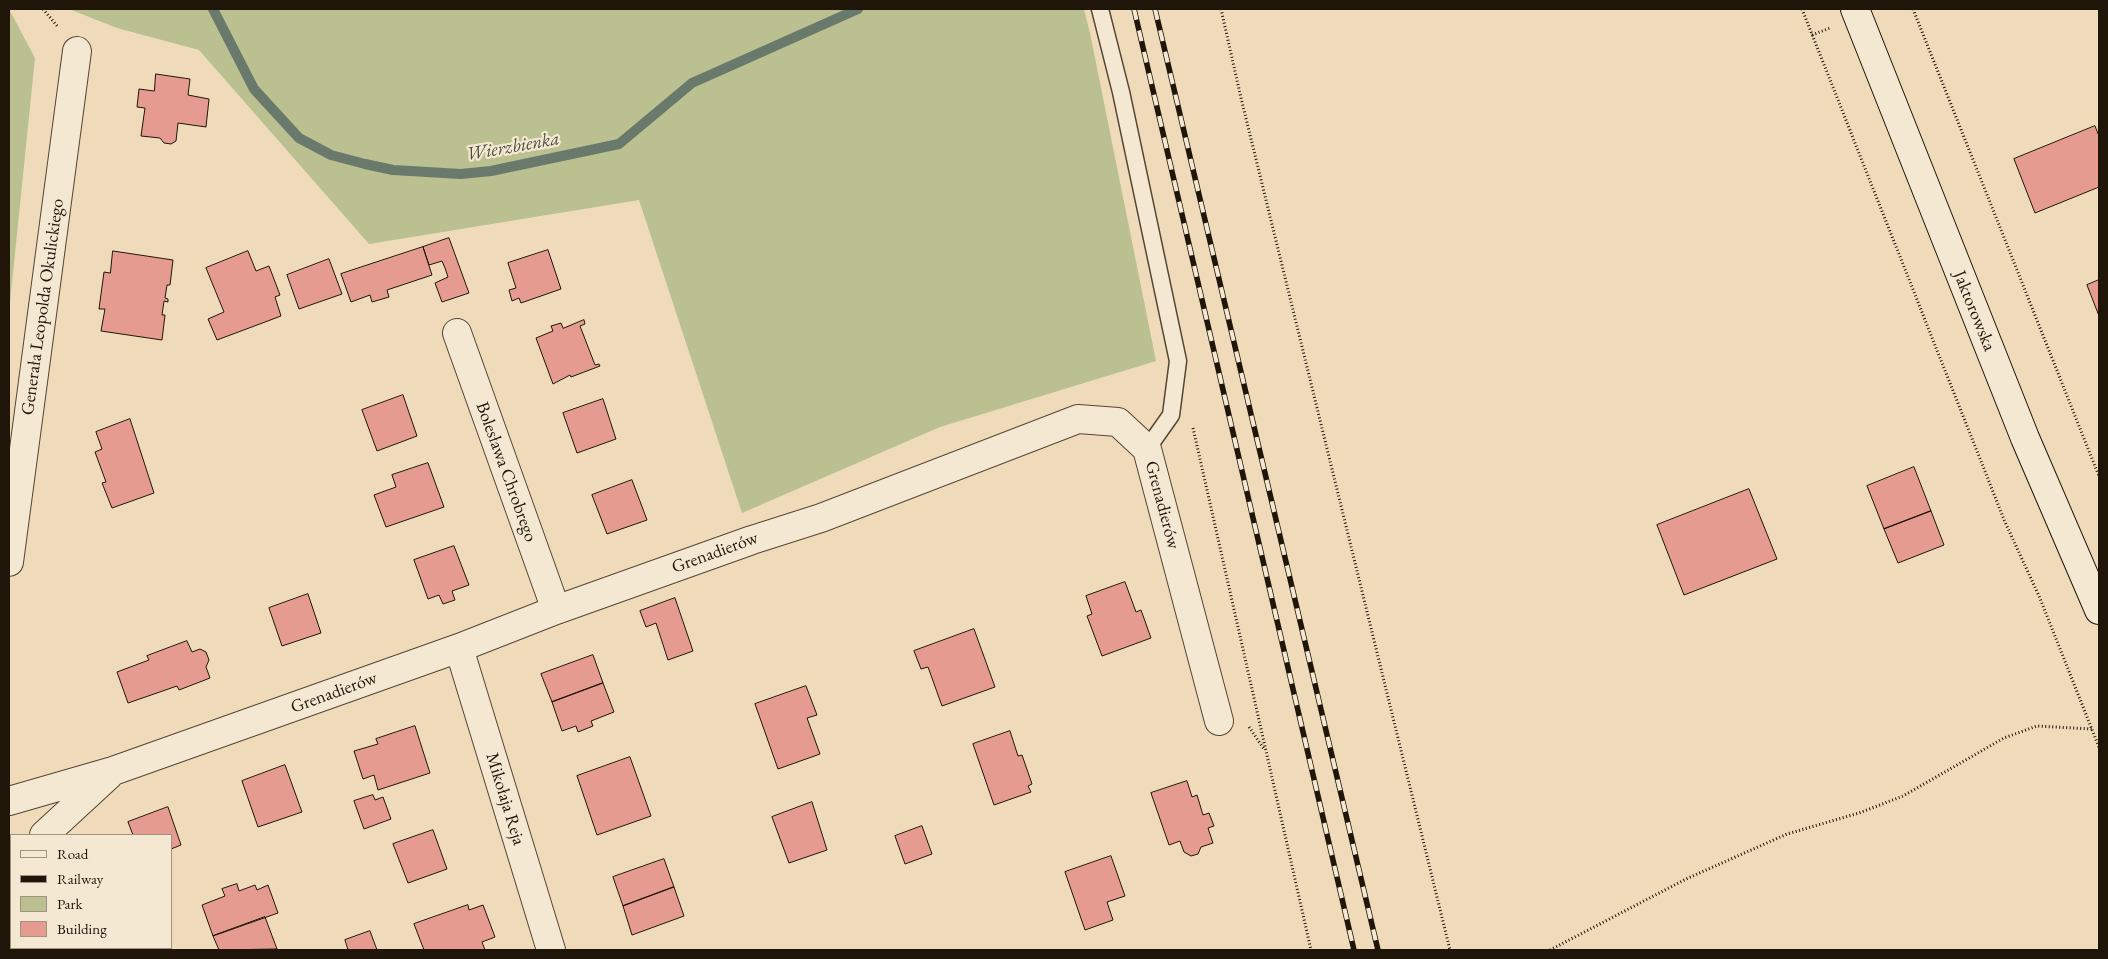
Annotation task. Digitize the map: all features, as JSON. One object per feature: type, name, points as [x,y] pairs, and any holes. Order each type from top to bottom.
[{"type":"street","name":"Jaktorowska","points":[[1855,9],[2025,438],[2099,610]]},
{"type":"street","name":"Generała Leopolda Okulickiego","points":[[9,562],[76,52]]},
{"type":"street","name":"Bolesława Chrobrego","points":[[457,332],[556,610]]},
{"type":"street","name":"Grenadierów","points":[[14,799],[114,771],[459,648],[556,610],[752,540],[821,518],[1078,419],[1118,422],[1147,449],[1218,721]]},
{"type":"street","name":"Mikołaja Reja","points":[[459,648],[551,950]]},
{"type":"street","points":[[46,834],[114,771]]},
{"type":"street","points":[[14,799],[44,834]]},
{"type":"lane","points":[[1100,9],[1121,92],[1178,361],[1171,415],[1147,449]]},
{"type":"path","points":[[1221,9],[1241,98],[1450,950]]},
{"type":"path","points":[[1802,9],[2004,522],[2039,596],[2099,747]]},
{"type":"path","points":[[1913,9],[2099,476]]},
{"type":"path","points":[[1191,419],[1312,950]]},
{"type":"path","points":[[1550,950],[1686,879],[1787,834],[1903,796],[2004,738],[2037,726],[2092,729]]},
{"type":"green space","points":[[9,9],[35,58],[9,312]]},
{"type":"green space","points":[[69,9],[1084,9],[1156,361],[940,427],[742,513],[639,200],[369,244],[199,50],[117,28]]},
{"type":"building","points":[[156,74],[190,79],[188,95],[209,99],[206,127],[178,123],[176,141],[171,144],[164,143],[160,138],[141,136],[145,108],[137,107],[139,89],[154,91]]},
{"type":"building","points":[[2095,126],[2099,136],[2099,187],[2035,213],[2014,159]]},
{"type":"building","points":[[449,238],[469,293],[442,302],[435,283],[448,277],[445,268],[442,261],[429,265],[423,247]]},
{"type":"building","points":[[423,247],[432,275],[387,290],[389,297],[372,302],[370,295],[351,302],[341,274]]},
{"type":"building","points":[[548,250],[561,289],[521,303],[519,298],[512,301],[509,290],[516,288],[508,263]]},
{"type":"building","points":[[113,251],[173,260],[170,285],[167,285],[165,298],[168,299],[168,302],[164,301],[162,315],[165,315],[162,340],[101,331],[105,309],[99,309],[104,272],[110,273]]},
{"type":"building","points":[[248,251],[256,271],[269,266],[280,295],[275,297],[281,316],[217,340],[208,319],[224,312],[206,268]]},
{"type":"building","points":[[329,259],[342,294],[299,309],[287,275]]},
{"type":"building","points":[[2099,280],[2099,316],[2087,285]]},
{"type":"building","points":[[584,320],[585,324],[580,326],[595,365],[599,364],[600,366],[571,377],[570,375],[553,384],[536,338],[553,331],[551,326],[561,323],[563,328]]},
{"type":"building","points":[[403,395],[417,436],[377,451],[362,410]]},
{"type":"building","points":[[603,399],[616,439],[577,453],[563,413]]},
{"type":"building","points":[[130,419],[154,493],[112,508],[102,483],[106,482],[95,452],[102,449],[96,432]]},
{"type":"building","points":[[428,463],[444,507],[386,527],[374,495],[396,487],[392,475]]},
{"type":"building","points":[[1914,467],[1931,511],[1884,529],[1867,486]]},
{"type":"building","points":[[632,480],[647,520],[607,534],[592,495]]},
{"type":"building","points":[[1749,489],[1777,559],[1684,595],[1657,525]]},
{"type":"building","points":[[1931,511],[1944,545],[1898,563],[1884,529]]},
{"type":"building","points":[[454,546],[469,585],[452,591],[455,600],[443,604],[439,595],[428,599],[414,560]]},
{"type":"building","points":[[1125,582],[1136,612],[1141,610],[1151,638],[1102,656],[1087,616],[1092,614],[1086,596]]},
{"type":"building","points":[[308,594],[321,633],[282,646],[269,608]]},
{"type":"building","points":[[675,598],[693,651],[668,660],[656,623],[646,627],[640,611]]},
{"type":"building","points":[[974,629],[995,687],[942,706],[928,667],[921,669],[914,651]]},
{"type":"building","points":[[187,641],[192,652],[200,649],[206,652],[209,660],[206,667],[210,678],[179,690],[177,686],[128,703],[117,672],[149,660],[147,656]]},
{"type":"building","points":[[593,655],[603,683],[552,702],[541,674]]},
{"type":"building","points":[[603,683],[614,712],[591,721],[593,726],[578,732],[576,726],[562,731],[552,702]]},
{"type":"building","points":[[806,686],[817,715],[807,718],[820,754],[778,769],[755,704]]},
{"type":"building","points":[[415,726],[430,773],[378,790],[374,775],[363,779],[354,751],[378,744],[376,739]]},
{"type":"building","points":[[1010,731],[1018,756],[1022,755],[1032,784],[1028,786],[1031,792],[994,805],[973,744]]},
{"type":"building","points":[[630,757],[651,816],[597,835],[577,776]]},
{"type":"building","points":[[285,765],[302,812],[258,827],[242,781]]},
{"type":"building","points":[[1187,781],[1192,797],[1197,795],[1203,815],[1209,813],[1214,826],[1208,828],[1213,843],[1201,847],[1198,854],[1191,856],[1184,852],[1180,841],[1169,845],[1151,793]]},
{"type":"building","points":[[373,795],[375,800],[383,797],[391,819],[364,829],[354,801]]},
{"type":"building","points":[[812,802],[827,850],[789,863],[772,817]]},
{"type":"building","points":[[168,807],[181,845],[172,849],[172,834],[133,834],[128,822]]},
{"type":"building","points":[[922,826],[932,854],[905,864],[895,836]]},
{"type":"building","points":[[433,830],[447,869],[408,883],[393,844]]},
{"type":"building","points":[[1111,856],[1125,896],[1107,902],[1113,920],[1085,930],[1065,872]]},
{"type":"building","points":[[664,859],[674,887],[623,906],[613,877]]},
{"type":"building","points":[[237,884],[239,891],[255,885],[257,890],[268,885],[278,913],[213,936],[202,905],[225,896],[222,889]]},
{"type":"building","points":[[674,887],[684,916],[632,935],[623,906]]},
{"type":"building","points":[[468,905],[469,910],[483,905],[495,937],[482,942],[485,950],[424,950],[414,924]]},
{"type":"building","points":[[265,917],[277,949],[219,950],[213,936]]},
{"type":"building","points":[[370,931],[377,950],[348,950],[345,940]]},
{"type":"waterway","name":"Wierzbienka","points":[[213,9],[254,89],[299,138],[331,155],[365,164],[393,170],[461,174],[491,171],[619,144],[692,83],[858,9]]},
{"type":"railway","points":[[1134,9],[1354,950]]},
{"type":"railway","points":[[1155,9],[1378,950]]}]
